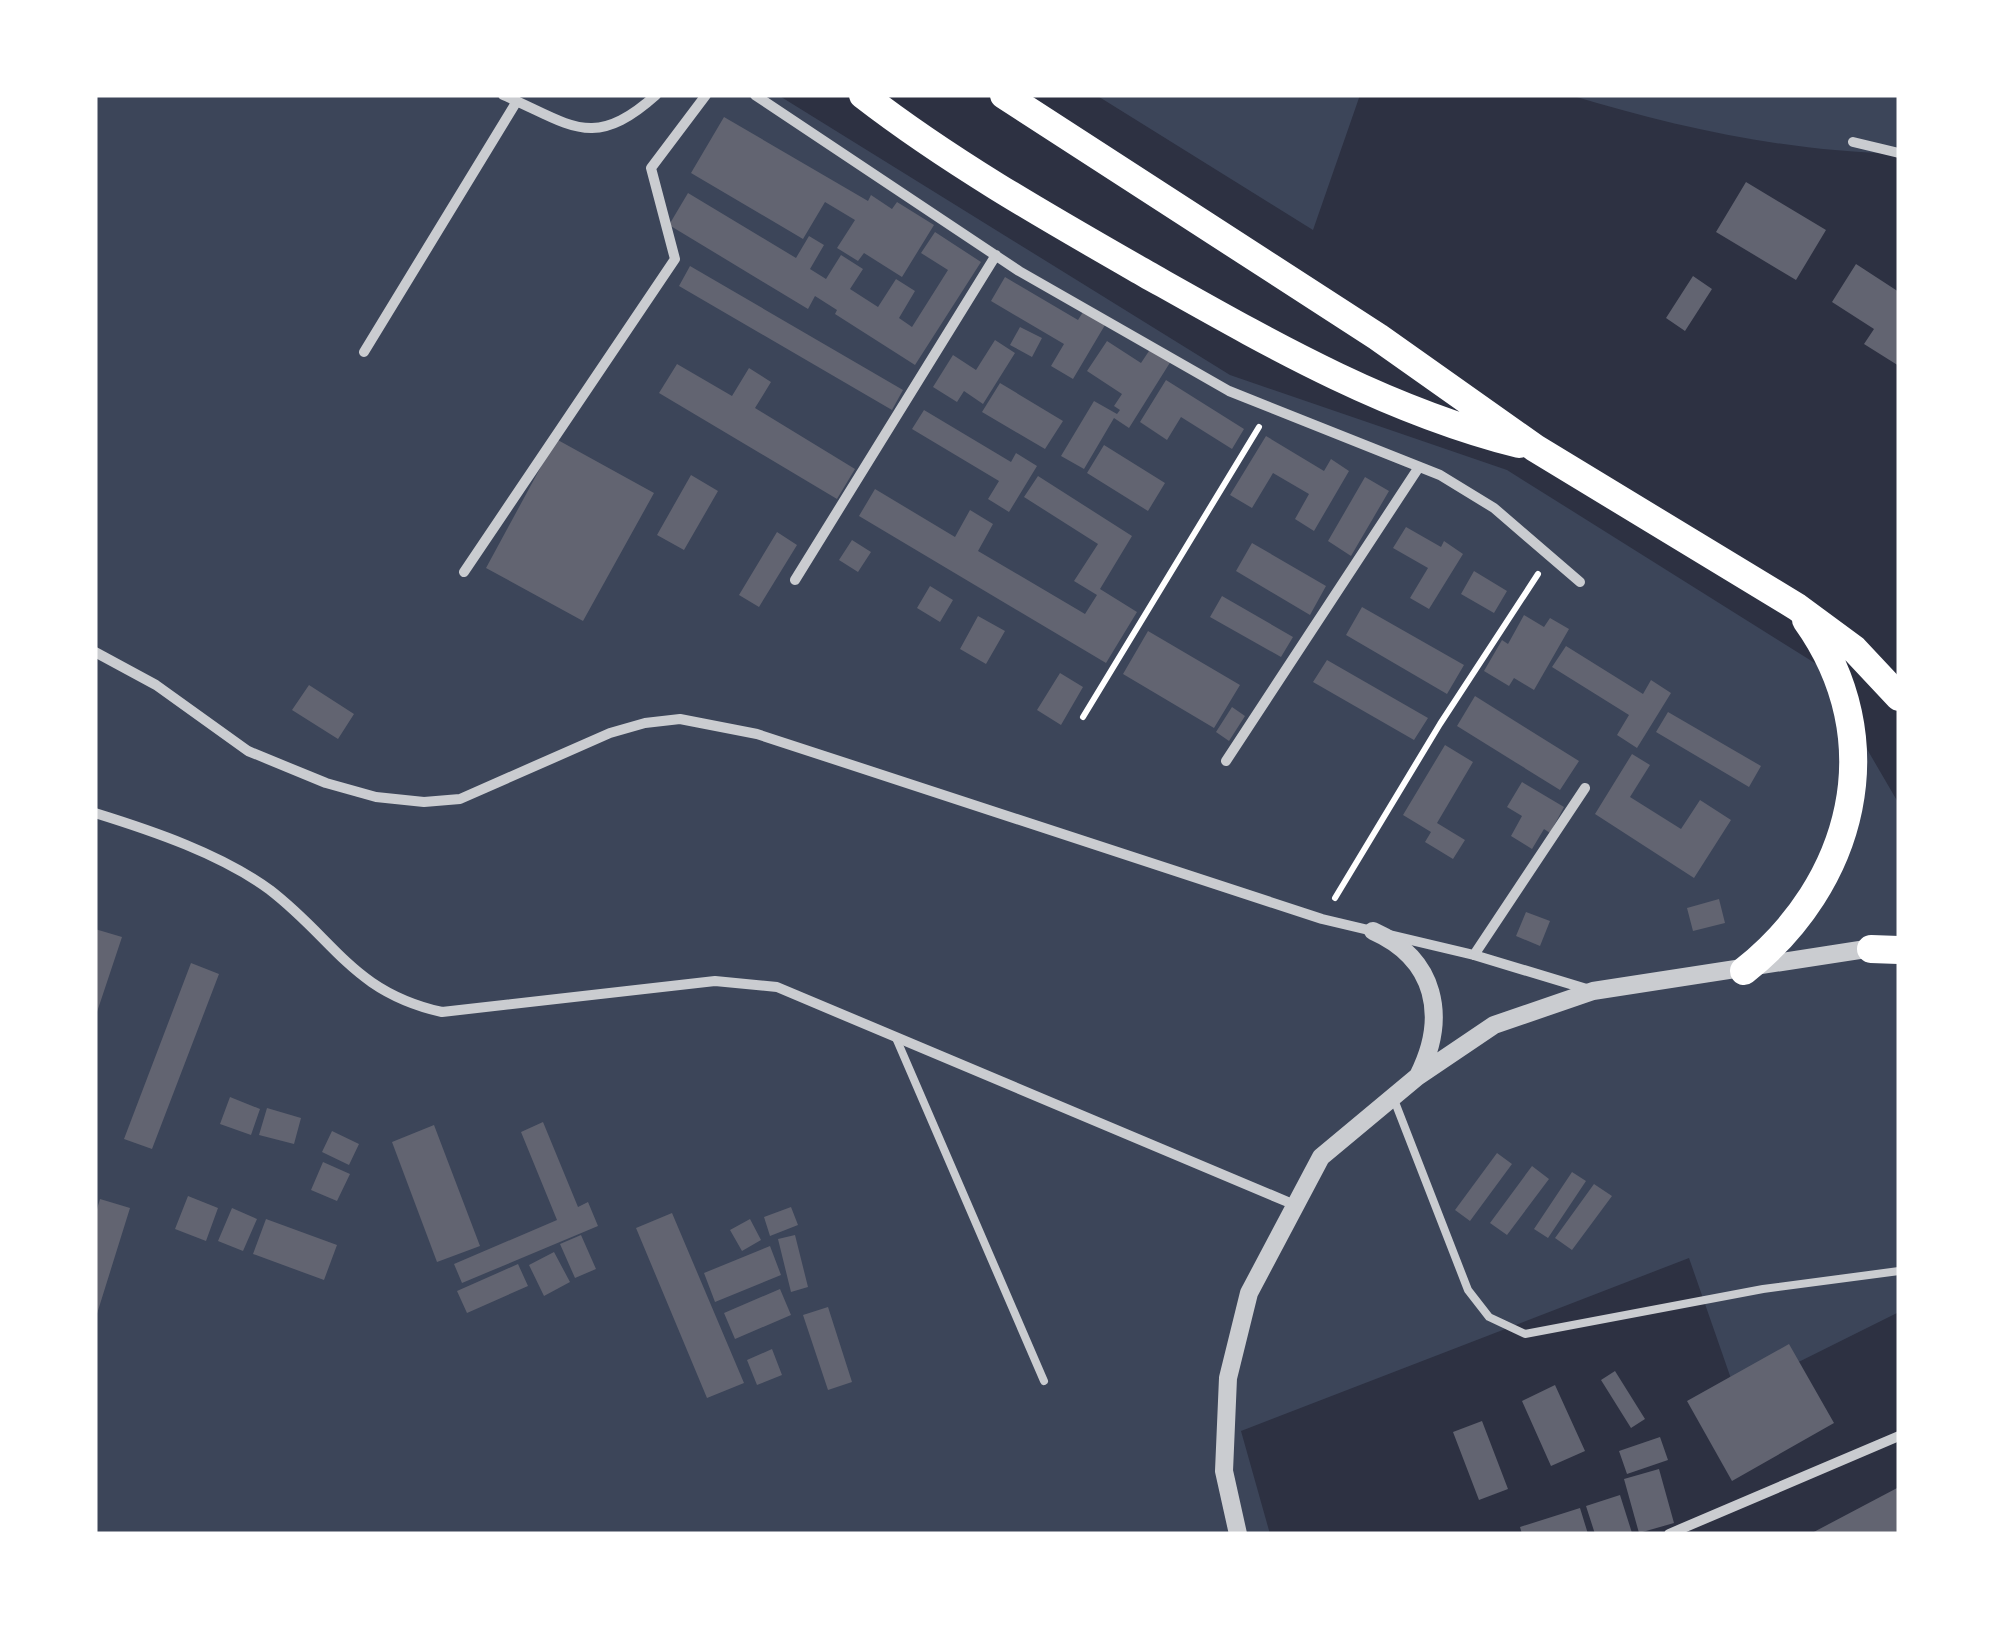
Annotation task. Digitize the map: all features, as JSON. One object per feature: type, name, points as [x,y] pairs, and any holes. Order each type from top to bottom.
[{"type":"highway","points":[[863,95],[903,126],[1063,227],[1247,330],[1444,425],[1535,448]]},
{"type":"highway","points":[[1004,95],[1378,336],[1535,448],[1797,607],[1854,649],[1899,697]]},
{"type":"highway","points":[[1744,971],[1782,938],[1814,898],[1836,853],[1850,804],[1851,734],[1844,700],[1833,666],[1797,607]]},
{"type":"highway","points":[[1870,949],[1899,950]]},
{"type":"street","points":[[503,95],[569,124],[598,130],[630,118],[656,95]]},
{"type":"street","points":[[464,572],[675,259],[651,168],[706,95]]},
{"type":"street","points":[[755,95],[996,256],[1229,392],[1419,467],[1494,508],[1580,582]]},
{"type":"street","points":[[364,352],[518,101]]},
{"type":"street","points":[[1854,142],[1899,153]]},
{"type":"street","points":[[795,580],[996,256]]},
{"type":"street","points":[[1226,762],[1419,467]]},
{"type":"street","points":[[95,652],[156,686],[248,751],[326,783],[376,797],[424,802],[460,799],[610,733],[680,720],[757,734],[1322,920],[1474,955],[1593,991]]},
{"type":"street","points":[[1474,955],[1585,788]]},
{"type":"street","points":[[95,813],[240,870],[295,911],[370,984],[417,1007],[442,1012],[715,982],[777,987],[1295,1206]]},
{"type":"street","points":[[1373,932],[1408,951],[1431,993],[1433,1036],[1417,1077]]},
{"type":"street","points":[[1238,1534],[1224,1471],[1228,1378],[1249,1293],[1322,1157],[1392,1096],[1494,1025],[1593,991],[1744,971],[1899,942]]},
{"type":"street","points":[[1669,1534],[1899,1436]]},
{"type":"lane","points":[[896,1038],[1044,1381]]},
{"type":"lane","points":[[1392,1096],[1468,1290],[1490,1318],[1525,1334],[1763,1289],[1899,1271]]},
{"type":"path","points":[[1083,717],[1270,408]]},
{"type":"path","points":[[1322,920],[1440,724],[1550,556]]},
{"type":"shaded area","points":[[95,95],[778,95],[1230,375],[1507,470],[1818,665],[1899,804],[1899,1312],[1736,1393],[1689,1258],[1241,1431],[1270,1534],[95,1534]]},
{"type":"shaded area","points":[[1096,95],[1360,95],[1313,230]]},
{"type":"shaded area","points":[[1570,95],[1899,95],[1899,154],[1815,148],[1733,136]]},
{"type":"building","points":[[724,117],[868,201],[871,195],[892,209],[897,202],[934,225],[902,277],[864,253],[858,261],[837,248],[855,220],[825,202],[803,239],[691,173]]},
{"type":"building","points":[[1746,182],[1826,230],[1796,280],[1716,232]]},
{"type":"building","points":[[688,193],[796,258],[809,236],[824,245],[810,269],[826,279],[841,255],[863,269],[850,289],[878,307],[896,279],[915,291],[899,318],[912,327],[948,270],[921,253],[935,232],[981,262],[915,365],[835,314],[837,310],[815,296],[808,309],[669,225]]},
{"type":"building","points":[[1856,264],[1899,292],[1899,366],[1864,344],[1874,329],[1832,302]]},
{"type":"building","points":[[690,266],[903,390],[892,410],[679,286]]},
{"type":"building","points":[[1693,276],[1712,289],[1685,331],[1666,318]]},
{"type":"building","points":[[1005,277],[1078,320],[1083,312],[1105,325],[1073,379],[1051,366],[1064,344],[991,301]]},
{"type":"building","points":[[1020,327],[1042,338],[1032,357],[1010,345]]},
{"type":"building","points":[[995,340],[1015,353],[983,404],[964,391],[957,402],[933,387],[953,355],[976,370]]},
{"type":"building","points":[[1107,341],[1141,363],[1151,348],[1171,361],[1129,428],[1114,418],[1084,469],[1061,456],[1094,401],[1117,414],[1120,410],[1114,406],[1122,394],[1087,371]]},
{"type":"building","points":[[677,364],[732,396],[749,368],[771,382],[755,408],[855,469],[837,499],[659,393]]},
{"type":"building","points":[[1166,380],[1244,429],[1232,449],[1181,417],[1167,440],[1140,422]]},
{"type":"building","points":[[1000,383],[1063,421],[1045,449],[982,412]]},
{"type":"building","points":[[924,410],[1011,462],[1016,453],[1037,466],[1009,512],[988,499],[999,481],[912,429]]},
{"type":"building","points":[[1266,436],[1324,471],[1331,459],[1349,471],[1314,531],[1295,519],[1309,494],[1273,473],[1252,508],[1230,495]]},
{"type":"building","points":[[556,439],[654,493],[583,621],[486,568]]},
{"type":"building","points":[[1104,445],[1165,483],[1148,511],[1087,473]]},
{"type":"building","points":[[691,475],[718,491],[684,550],[657,535]]},
{"type":"building","points":[[1038,476],[1132,536],[1100,589],[1137,612],[1106,663],[859,516],[875,489],[955,537],[970,510],[993,524],[978,551],[1085,614],[1097,595],[1074,581],[1098,544],[1024,497]]},
{"type":"building","points":[[1365,477],[1389,491],[1351,556],[1328,541]]},
{"type":"building","points":[[1406,527],[1441,547],[1444,541],[1463,554],[1429,609],[1410,598],[1428,568],[1393,548]]},
{"type":"building","points":[[777,532],[797,545],[759,607],[739,595]]},
{"type":"building","points":[[852,540],[871,552],[858,572],[839,560]]},
{"type":"building","points":[[1252,543],[1326,586],[1310,615],[1236,571]]},
{"type":"building","points":[[1474,571],[1507,591],[1494,613],[1461,594]]},
{"type":"building","points":[[930,586],[953,600],[940,622],[917,608]]},
{"type":"building","points":[[1222,596],[1293,637],[1281,657],[1210,617]]},
{"type":"building","points":[[1362,607],[1464,665],[1447,694],[1346,635]]},
{"type":"building","points":[[1524,615],[1544,627],[1550,618],[1569,629],[1534,690],[1514,678],[1509,686],[1484,671],[1502,640],[1508,644]]},
{"type":"building","points":[[978,616],[1005,631],[986,664],[960,649]]},
{"type":"building","points":[[1148,631],[1240,685],[1214,728],[1123,674]]},
{"type":"building","points":[[1566,646],[1643,694],[1651,680],[1671,693],[1637,748],[1617,735],[1629,715],[1552,667]]},
{"type":"building","points":[[1327,660],[1428,718],[1414,740],[1313,682]]},
{"type":"building","points":[[1060,673],[1083,687],[1061,725],[1037,710]]},
{"type":"building","points":[[309,685],[354,714],[338,739],[292,710]]},
{"type":"building","points":[[1475,696],[1579,761],[1560,790],[1457,726]]},
{"type":"building","points":[[1232,707],[1245,716],[1229,741],[1216,732]]},
{"type":"building","points":[[1668,712],[1761,766],[1749,787],[1656,732]]},
{"type":"building","points":[[1445,745],[1473,762],[1437,823],[1465,840],[1453,859],[1425,842],[1431,832],[1403,815]]},
{"type":"building","points":[[1632,754],[1650,765],[1630,797],[1681,829],[1700,800],[1731,820],[1694,878],[1595,814]]},
{"type":"building","points":[[1522,782],[1564,807],[1550,833],[1544,829],[1532,849],[1511,836],[1522,816],[1507,807]]},
{"type":"building","points":[[1719,899],[1725,923],[1693,931],[1687,908]]},
{"type":"building","points":[[1526,912],[1550,921],[1540,946],[1516,936]]},
{"type":"building","points":[[95,929],[122,937],[96,1015],[95,1014]]},
{"type":"building","points":[[191,963],[219,974],[152,1149],[124,1139]]},
{"type":"building","points":[[230,1097],[260,1109],[251,1135],[220,1124]]},
{"type":"building","points":[[267,1108],[301,1118],[294,1144],[259,1135]]},
{"type":"building","points":[[543,1122],[578,1207],[588,1202],[598,1226],[462,1283],[454,1264],[557,1220],[521,1132]]},
{"type":"building","points":[[434,1125],[480,1246],[437,1262],[392,1142]]},
{"type":"building","points":[[332,1131],[359,1144],[349,1165],[322,1152]]},
{"type":"building","points":[[1497,1153],[1512,1164],[1470,1221],[1455,1210]]},
{"type":"building","points":[[323,1162],[350,1174],[337,1201],[311,1190]]},
{"type":"building","points":[[1532,1166],[1549,1179],[1507,1235],[1490,1223]]},
{"type":"building","points":[[1572,1172],[1586,1181],[1548,1238],[1534,1229]]},
{"type":"building","points":[[1594,1184],[1612,1196],[1572,1250],[1555,1238]]},
{"type":"building","points":[[188,1196],[218,1208],[206,1241],[175,1229]]},
{"type":"building","points":[[100,1199],[130,1208],[96,1317],[95,1216]]},
{"type":"building","points":[[791,1207],[798,1225],[770,1236],[764,1217]]},
{"type":"building","points":[[232,1208],[257,1219],[243,1251],[218,1241]]},
{"type":"building","points":[[672,1213],[744,1383],[707,1398],[636,1228]]},
{"type":"building","points":[[266,1219],[337,1245],[324,1280],[253,1254]]},
{"type":"building","points":[[750,1219],[761,1240],[742,1251],[730,1230]]},
{"type":"building","points":[[581,1235],[596,1269],[575,1278],[560,1244]]},
{"type":"building","points":[[795,1235],[808,1287],[791,1292],[778,1239]]},
{"type":"building","points":[[770,1246],[781,1275],[715,1302],[704,1273]]},
{"type":"building","points":[[554,1252],[570,1282],[544,1296],[529,1265]]},
{"type":"building","points":[[518,1264],[528,1286],[467,1313],[457,1291]]},
{"type":"building","points":[[780,1289],[791,1315],[735,1339],[724,1313]]},
{"type":"building","points":[[828,1307],[852,1382],[828,1390],[803,1315]]},
{"type":"building","points":[[1789,1344],[1834,1423],[1732,1481],[1687,1401]]},
{"type":"building","points":[[772,1349],[782,1375],[757,1385],[747,1360]]},
{"type":"building","points":[[1615,1371],[1645,1419],[1631,1428],[1601,1380]]},
{"type":"building","points":[[1555,1385],[1585,1451],[1551,1466],[1522,1401]]},
{"type":"building","points":[[1482,1421],[1508,1489],[1479,1500],[1453,1432]]},
{"type":"building","points":[[1660,1437],[1668,1460],[1627,1474],[1619,1451]]},
{"type":"building","points":[[1659,1469],[1674,1523],[1639,1533],[1624,1479]]},
{"type":"building","points":[[1899,1487],[1899,1534],[1810,1534]]},
{"type":"building","points":[[1620,1495],[1632,1533],[1595,1534],[1586,1506]]},
{"type":"building","points":[[1580,1508],[1588,1534],[1522,1534],[1520,1527]]}]
